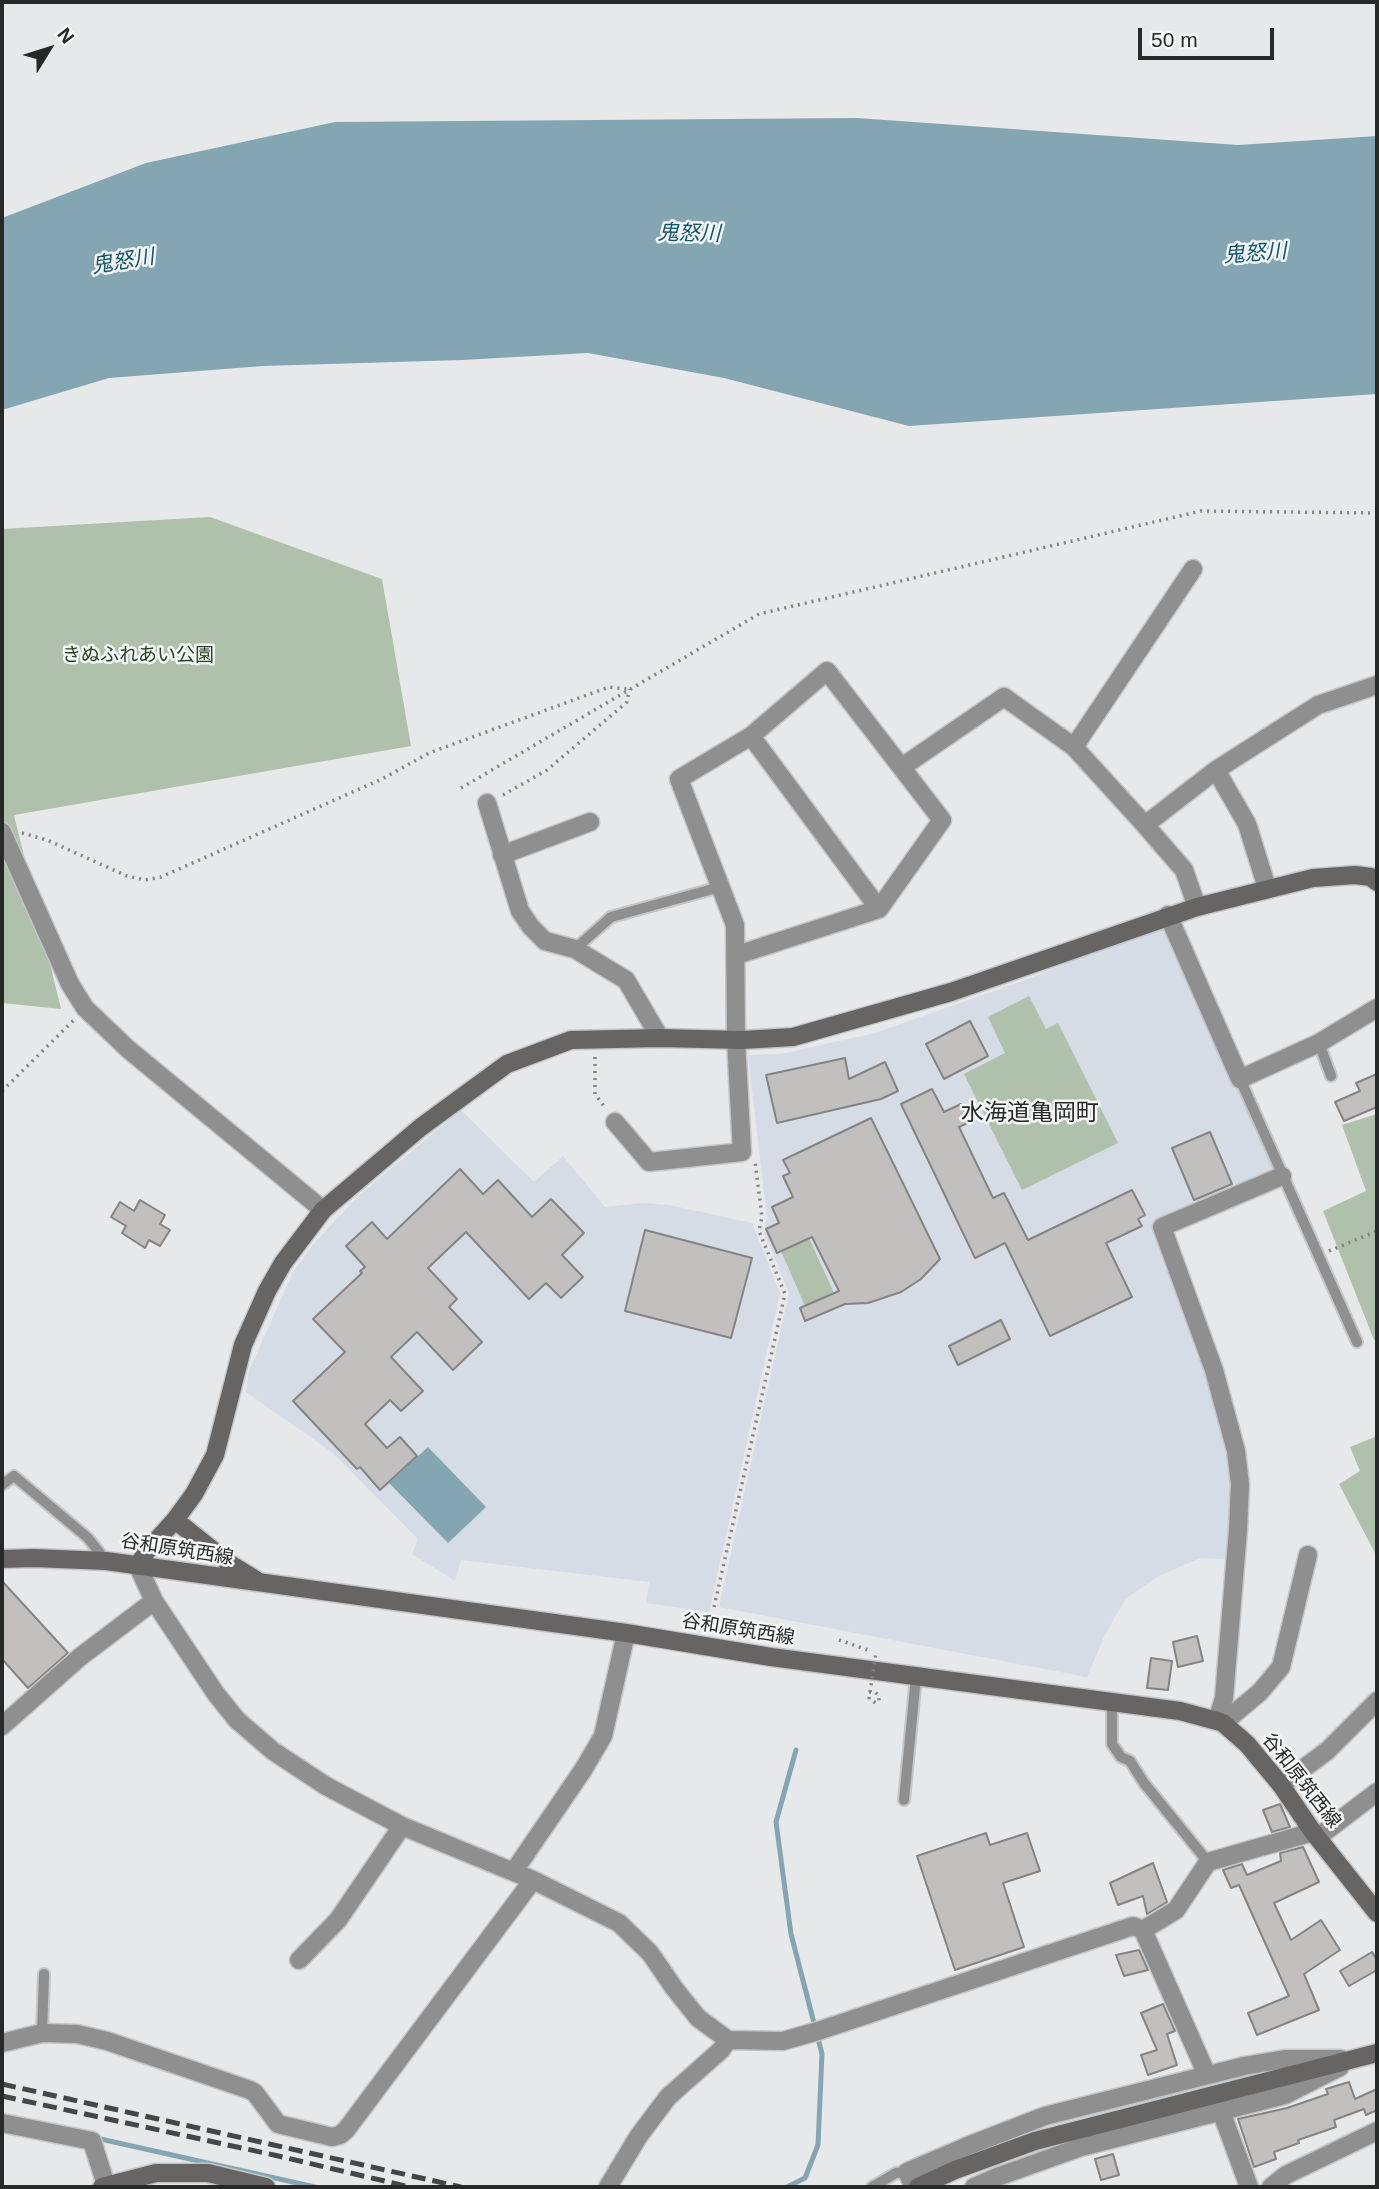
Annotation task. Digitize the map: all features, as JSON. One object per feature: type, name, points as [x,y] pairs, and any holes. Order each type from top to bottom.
[{"type":"street","points":[[1074,747],[1193,569]]},
{"type":"street","points":[[615,1122],[649,1162],[742,1152],[736,1040],[735,925],[679,779],[751,736],[827,671],[942,820],[879,909],[737,955]]},
{"type":"street","points":[[1145,825],[1216,770],[1318,705],[1377,685]]},
{"type":"street","points":[[902,766],[1004,697],[1074,747],[1184,870],[1197,907]]},
{"type":"street","points":[[751,736],[879,909]]},
{"type":"street","points":[[1216,770],[1247,824],[1267,888]]},
{"type":"street","points":[[487,803],[520,911],[531,927],[545,941],[575,949],[626,980],[660,1038]]},
{"type":"street","points":[[502,855],[590,822]]},
{"type":"street","points":[[7,831],[70,984],[85,1008],[128,1049],[323,1210]]},
{"type":"street","points":[[1207,2075],[1143,1930],[1133,1926],[860,2018],[783,2041],[727,2040],[698,2018],[650,1953],[619,1923],[514,1871],[402,1826],[326,1786],[273,1751],[237,1720],[216,1694],[154,1601],[138,1566],[150,1546],[175,1520],[194,1494],[215,1455],[243,1345],[267,1291],[283,1263],[323,1210],[421,1127],[506,1064],[571,1040],[736,1040],[793,1037],[951,992],[1168,915],[1267,888],[1313,878],[1355,875],[1371,877],[1377,882]]},
{"type":"street","points":[[1168,915],[1240,1079],[1319,1043],[1377,1008]]},
{"type":"street","points":[[1220,1722],[1240,1484],[1236,1451],[1214,1370],[1162,1227],[1282,1176]]},
{"type":"street","points":[[175,1520],[230,1564],[263,1584]]},
{"type":"street","points":[[1220,1722],[1260,1692],[1281,1667],[1308,1555]]},
{"type":"street","name":"谷和原筑西線","points":[[2,1559],[106,1561],[626,1633],[771,1657],[1112,1702],[1180,1712],[1220,1722],[1247,1745],[1282,1785],[1315,1834],[1377,1913]]},
{"type":"street","points":[[2,1726],[80,1657],[154,1601]]},
{"type":"street","points":[[514,1871],[603,1736],[626,1633]]},
{"type":"street","points":[[1282,1785],[1327,1751],[1377,1700]]},
{"type":"street","points":[[1143,1930],[1176,1910],[1208,1861],[1315,1834],[1377,1791]]},
{"type":"street","points":[[299,1960],[338,1920],[402,1826]]},
{"type":"street","points":[[2,2043],[42,2033],[77,2034],[107,2040],[250,2090],[278,2124],[332,2137],[340,2135],[355,2119],[533,1880]]},
{"type":"street","points":[[608,2187],[638,2137],[668,2097],[720,2050],[727,2040]]},
{"type":"street","points":[[913,2182],[1072,2130],[1377,2053]]},
{"type":"street","points":[[913,2182],[970,2145],[1045,2116],[1244,2066],[1285,2059],[1355,2059]]},
{"type":"street","points":[[974,2187],[1081,2147],[1285,2095],[1355,2059]]},
{"type":"street","points":[[1221,2111],[1249,2187]]},
{"type":"street","points":[[2,2123],[92,2141],[104,2186],[156,2173],[208,2173],[266,2187]]},
{"type":"street","points":[[1272,2187],[1286,2175],[1377,2132]]},
{"type":"lane","points":[[575,949],[611,917],[720,887]]},
{"type":"lane","points":[[1319,1043],[1331,1076]]},
{"type":"lane","points":[[1240,1079],[1357,1342]]},
{"type":"lane","points":[[2,1485],[13,1476],[88,1538],[106,1561]]},
{"type":"lane","points":[[904,1800],[916,1677]]},
{"type":"lane","points":[[1112,1702],[1112,1744],[1121,1757],[1130,1761],[1144,1783],[1208,1861]]},
{"type":"lane","points":[[42,2033],[44,1974]]},
{"type":"lane","points":[[872,2187],[896,2173],[913,2182]]},
{"type":"path","points":[[461,788],[759,614],[1201,511],[1377,513]]},
{"type":"path","points":[[7,831],[47,840],[127,876],[145,880],[162,877],[382,779],[429,752],[609,687],[629,689]]},
{"type":"path","points":[[487,803],[547,769],[627,702],[629,689]]},
{"type":"path","points":[[2,1091],[85,1008]]},
{"type":"path","points":[[595,1040],[594,1094],[615,1122]]},
{"type":"path","points":[[714,1607],[785,1294],[759,1231],[762,1216],[754,1150]]},
{"type":"path","points":[[1318,1256],[1377,1231]]},
{"type":"path","points":[[839,1640],[876,1653],[869,1699],[876,1703],[879,1696],[875,1692],[869,1692]]},
{"type":"shaded area","points":[[1166,923],[1277,1174],[1154,1226],[1198,1346],[1232,1469],[1232,1525],[1225,1559],[1200,1558],[1157,1577],[1125,1599],[1104,1637],[1087,1677],[719,1607],[789,1293],[764,1232],[767,1217],[748,1055],[781,1054],[875,1033],[1028,979]]},
{"type":"shaded area","points":[[461,1110],[534,1182],[563,1156],[605,1207],[643,1203],[669,1205],[752,1223],[780,1293],[709,1612],[646,1603],[649,1582],[461,1560],[455,1581],[412,1554],[418,1539],[333,1453],[246,1392],[249,1371],[293,1272],[312,1246],[358,1196]]},
{"type":"green space","name":"きぬふれあい公園","points":[[210,517],[382,579],[411,746],[14,815],[61,1009],[2,1003],[2,529]]},
{"type":"green space","points":[[1029,996],[1046,1029],[1058,1023],[1118,1143],[1022,1190],[964,1074],[1005,1053],[988,1017]]},
{"type":"green space","points":[[1377,1114],[1377,1339],[1374,1340],[1323,1211],[1366,1191],[1342,1125]]},
{"type":"green space","points":[[809,1238],[834,1293],[805,1306],[781,1251]]},
{"type":"green space","points":[[1377,1436],[1377,1557],[1339,1484],[1360,1471],[1350,1447]]},
{"type":"water","name":"鬼怒川","points":[[857,118],[1238,145],[1377,136],[1377,394],[909,426],[724,378],[588,353],[263,366],[109,378],[2,410],[2,218],[146,163],[335,122]]},
{"type":"water","points":[[428,1447],[486,1507],[448,1543],[389,1483]]},
{"type":"building","points":[[970,1021],[988,1056],[944,1079],[926,1044]]},
{"type":"building","points":[[845,1058],[849,1079],[885,1062],[898,1091],[881,1099],[777,1123],[766,1075]]},
{"type":"building","points":[[1377,1074],[1377,1107],[1344,1121],[1335,1102],[1360,1091],[1356,1083]]},
{"type":"building","points":[[932,1089],[944,1112],[961,1104],[970,1122],[959,1127],[993,1198],[1004,1193],[1028,1240],[1132,1190],[1145,1215],[1138,1219],[1142,1226],[1106,1243],[1132,1297],[1050,1336],[1005,1243],[975,1258],[901,1104]]},
{"type":"building","points":[[871,1118],[940,1259],[921,1279],[901,1292],[868,1303],[845,1304],[805,1321],[800,1308],[839,1291],[812,1237],[777,1253],[766,1229],[779,1223],[772,1207],[793,1197],[783,1176],[790,1173],[783,1160]]},
{"type":"building","points":[[1210,1132],[1232,1184],[1194,1200],[1172,1148]]},
{"type":"building","points":[[460,1169],[483,1194],[498,1180],[532,1217],[551,1199],[584,1233],[562,1255],[583,1277],[561,1298],[546,1283],[529,1299],[466,1232],[428,1268],[457,1299],[449,1307],[482,1342],[453,1370],[417,1332],[391,1357],[423,1391],[401,1411],[390,1400],[365,1424],[387,1448],[400,1437],[417,1456],[380,1490],[293,1401],[345,1352],[313,1319],[362,1273],[360,1271],[365,1267],[346,1246],[372,1222],[387,1239]]},
{"type":"building","points":[[140,1200],[165,1215],[160,1224],[170,1230],[160,1246],[149,1240],[145,1248],[122,1233],[126,1226],[111,1217],[120,1202],[134,1211]]},
{"type":"building","points":[[645,1230],[752,1258],[731,1338],[625,1311]]},
{"type":"building","points":[[1001,1320],[1010,1339],[958,1365],[949,1346]]},
{"type":"building","points":[[2,1581],[68,1653],[28,1688],[2,1659]]},
{"type":"building","points":[[1197,1636],[1203,1661],[1178,1667],[1173,1642]]},
{"type":"building","points":[[1151,1658],[1172,1661],[1168,1690],[1147,1688]]},
{"type":"building","points":[[1280,1804],[1290,1827],[1272,1832],[1263,1810]]},
{"type":"building","points":[[986,1833],[990,1845],[1027,1833],[1040,1871],[1003,1883],[1024,1947],[955,1970],[917,1856]]},
{"type":"building","points":[[1303,1847],[1319,1882],[1274,1903],[1291,1940],[1321,1920],[1340,1950],[1304,1974],[1319,2010],[1257,2035],[1248,2013],[1289,1996],[1239,1885],[1231,1888],[1223,1870],[1242,1864],[1247,1875],[1281,1861],[1280,1853]]},
{"type":"building","points":[[1153,1863],[1167,1902],[1147,1914],[1143,1896],[1118,1905],[1110,1883]]},
{"type":"building","points":[[1139,1950],[1148,1970],[1124,1976],[1116,1955]]},
{"type":"building","points":[[1372,1952],[1377,1960],[1377,1970],[1349,1986],[1340,1971]]},
{"type":"building","points":[[1163,2004],[1175,2031],[1167,2034],[1177,2065],[1148,2075],[1141,2055],[1157,2050],[1141,2013]]},
{"type":"building","points":[[1349,2082],[1355,2099],[1377,2089],[1377,2110],[1366,2115],[1364,2109],[1334,2120],[1336,2127],[1298,2140],[1299,2143],[1274,2152],[1276,2159],[1254,2167],[1238,2119],[1287,2108],[1328,2094],[1326,2089]]},
{"type":"building","points":[[1113,2154],[1119,2175],[1101,2180],[1095,2159]]},
{"type":"waterway","points":[[787,2187],[805,2178],[818,2145],[822,2054],[791,1934],[776,1822],[796,1750]]},
{"type":"waterway","points":[[96,2138],[315,2187]]},
{"type":"railway","points":[[2,2084],[461,2187]]},
{"type":"railway","points":[[2,2096],[410,2187]]},
{"type":"district","name":"水海道亀岡町","points":[[1030,1114]]}]
